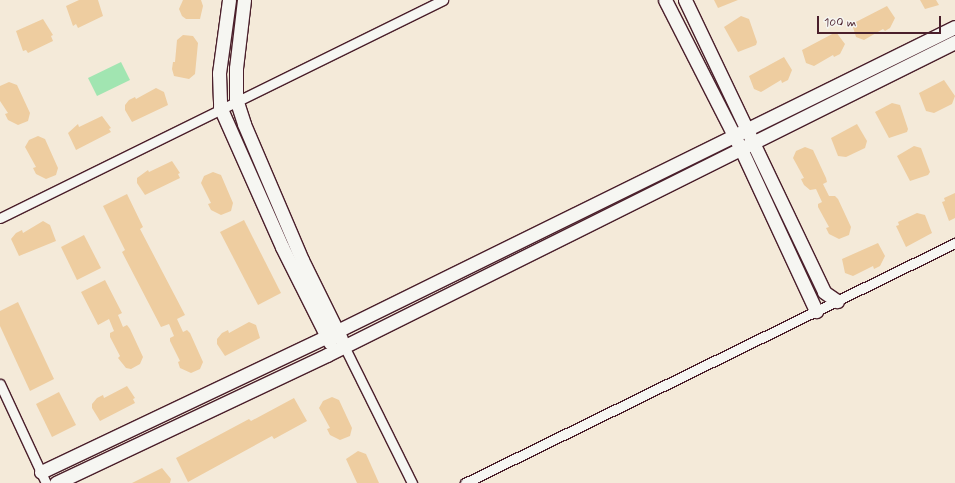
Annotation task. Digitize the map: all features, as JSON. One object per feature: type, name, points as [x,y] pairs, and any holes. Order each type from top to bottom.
[{"type":"main road","points":[[229,0],[219,74],[220,107],[282,246],[340,349]]},
{"type":"main road","points":[[244,0],[236,68],[236,99],[244,124],[332,334]]},
{"type":"main road","points":[[665,0],[737,142],[816,311]]},
{"type":"main road","points":[[685,0],[824,292],[837,301]]},
{"type":"main road","points":[[56,483],[340,349],[955,27]]},
{"type":"main road","points":[[750,135],[955,42]]},
{"type":"main road","points":[[44,478],[332,334],[737,142]]},
{"type":"street","points":[[0,218],[236,99],[443,0]]},
{"type":"street","points":[[465,483],[955,242]]},
{"type":"street","points":[[340,349],[412,483]]},
{"type":"street","points":[[0,384],[44,478]]},
{"type":"green space","points":[[121,62],[130,80],[97,96],[88,78]]},
{"type":"building","points":[[79,0],[98,0],[103,16],[78,28],[76,24],[73,26],[66,6]]},
{"type":"building","points":[[183,0],[201,0],[203,6],[200,19],[186,19],[182,16],[179,9]]},
{"type":"building","points":[[714,0],[738,0],[718,8]]},
{"type":"building","points":[[920,0],[936,0],[939,5],[925,9]]},
{"type":"building","points":[[887,6],[895,18],[890,28],[885,31],[883,29],[864,40],[856,37],[852,24]]},
{"type":"building","points":[[741,16],[749,19],[757,42],[756,45],[738,52],[724,27]]},
{"type":"building","points":[[43,19],[53,35],[51,36],[53,41],[28,53],[26,50],[23,51],[16,31]]},
{"type":"building","points":[[836,32],[845,44],[840,54],[834,57],[833,55],[814,66],[806,63],[802,50]]},
{"type":"building","points":[[183,35],[193,36],[198,43],[195,74],[189,79],[174,76],[172,69],[173,62],[175,62],[177,40]]},
{"type":"building","points":[[784,57],[792,70],[788,80],[782,83],[781,80],[761,92],[754,89],[749,76]]},
{"type":"building","points":[[944,80],[955,96],[952,104],[934,113],[926,111],[919,93]]},
{"type":"building","points":[[9,82],[17,85],[30,113],[28,121],[18,125],[8,120],[5,114],[8,113],[0,101],[0,86]]},
{"type":"building","points":[[156,88],[164,92],[168,105],[132,122],[125,110],[125,105],[129,100],[135,97],[136,99]]},
{"type":"building","points":[[892,103],[900,105],[908,129],[907,132],[889,138],[875,112]]},
{"type":"building","points":[[102,116],[111,128],[109,129],[111,132],[76,150],[68,133],[78,124],[79,127]]},
{"type":"building","points":[[857,124],[867,141],[865,148],[846,157],[838,156],[831,138]]},
{"type":"building","points":[[38,136],[45,139],[58,168],[56,175],[46,179],[36,174],[33,168],[36,167],[25,147],[29,140]]},
{"type":"building","points":[[914,146],[921,148],[930,172],[928,175],[910,181],[897,156]]},
{"type":"building","points":[[805,147],[813,150],[826,178],[827,182],[823,184],[829,196],[835,196],[838,199],[851,227],[849,235],[839,239],[829,234],[826,228],[829,227],[818,207],[818,204],[822,202],[816,189],[810,190],[804,185],[801,179],[804,178],[793,158],[796,151]]},
{"type":"building","points":[[172,161],[180,173],[178,174],[180,178],[145,195],[137,183],[137,178],[148,170],[149,172]]},
{"type":"building","points":[[213,172],[221,175],[233,203],[231,211],[221,215],[211,210],[208,204],[211,203],[201,183],[204,176]]},
{"type":"building","points":[[955,193],[955,218],[949,221],[942,202],[945,201],[944,198]]},
{"type":"building","points":[[127,194],[143,227],[140,229],[185,315],[177,319],[183,332],[187,330],[190,333],[203,362],[200,369],[191,373],[180,368],[178,362],[180,361],[170,341],[170,338],[174,336],[169,324],[161,327],[122,252],[125,250],[103,206]]},
{"type":"building","points":[[917,213],[925,215],[932,233],[906,247],[896,226],[899,225],[898,222]]},
{"type":"building","points":[[244,220],[281,293],[258,305],[220,232]]},
{"type":"building","points":[[43,221],[50,225],[56,241],[19,256],[11,239],[16,233],[22,230],[23,233]]},
{"type":"building","points":[[84,235],[101,268],[77,280],[61,247]]},
{"type":"building","points":[[878,243],[885,256],[880,266],[874,269],[873,266],[853,276],[845,273],[842,259]]},
{"type":"building","points":[[105,280],[122,313],[118,315],[123,327],[127,325],[130,329],[143,357],[140,364],[131,369],[126,368],[118,358],[120,356],[110,337],[110,333],[114,331],[109,319],[98,325],[81,292]]},
{"type":"building","points":[[18,302],[54,379],[30,391],[0,326],[0,311]]},
{"type":"building","points":[[249,322],[256,325],[260,338],[225,356],[217,344],[217,339],[222,333],[228,330],[229,333]]},
{"type":"building","points":[[127,386],[135,398],[133,399],[135,403],[100,421],[92,408],[92,404],[97,398],[103,395],[104,398]]},
{"type":"building","points":[[59,392],[76,425],[52,437],[36,404]]},
{"type":"building","points":[[332,397],[339,400],[352,428],[350,436],[340,440],[330,435],[327,429],[330,428],[319,408],[323,401]]},
{"type":"building","points":[[294,398],[307,421],[274,439],[272,436],[188,482],[176,458],[249,419],[251,421]]},
{"type":"building","points":[[358,451],[366,454],[379,483],[357,483],[346,459]]},
{"type":"building","points":[[162,468],[171,479],[170,483],[132,483]]}]
